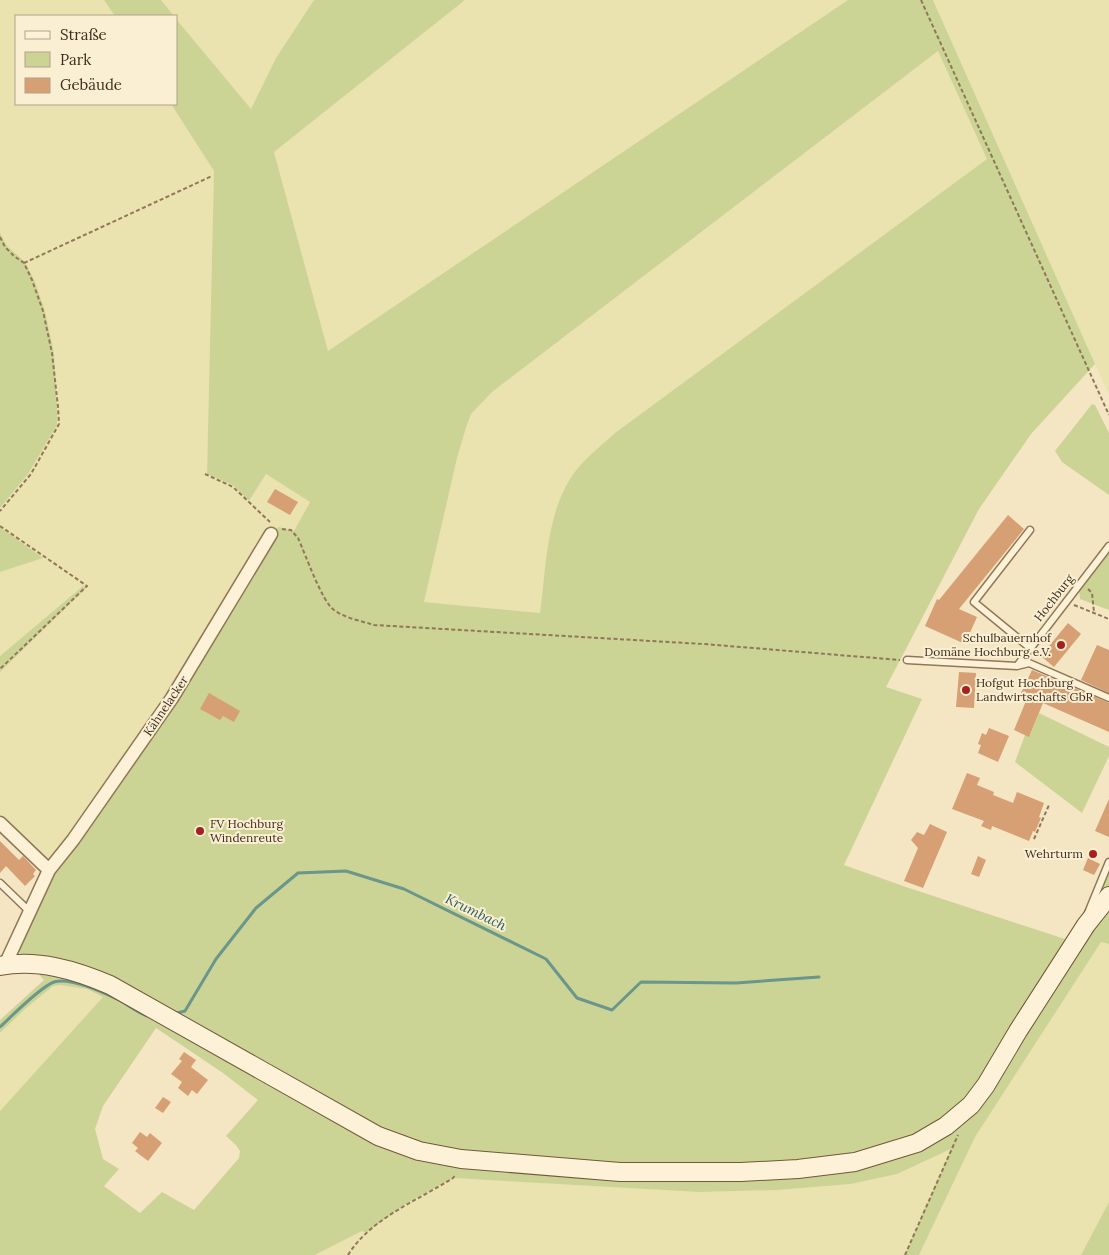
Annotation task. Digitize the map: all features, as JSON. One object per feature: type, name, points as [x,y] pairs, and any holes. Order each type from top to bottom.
[{"type":"street","name":"Kähnelacker","points":[[3,965],[49,870],[73,840],[172,698],[274,532]]},
{"type":"street","points":[[0,824],[49,870]]},
{"type":"street","points":[[3,965],[44,965],[87,975],[145,1004],[378,1136],[418,1151],[461,1159],[620,1172],[741,1172],[798,1169],[855,1162],[917,1143],[946,1126],[971,1105],[986,1085],[1022,1023],[1086,924],[1109,896]]},
{"type":"lane","points":[[1030,530],[974,602],[1030,648]]},
{"type":"lane","name":"Hochburg","points":[[1017,666],[1109,546]]},
{"type":"lane","points":[[907,660],[1017,666],[1029,663],[1109,698]]},
{"type":"lane","points":[[1086,924],[1089,908],[1109,862]]},
{"type":"lane","points":[[0,884],[29,911]]},
{"type":"path","points":[[921,0],[1109,415]]},
{"type":"path","points":[[24,264],[212,176]]},
{"type":"path","points":[[0,237],[10,252],[24,264],[43,311],[52,353],[59,424],[31,474],[0,511]]},
{"type":"path","points":[[205,474],[233,487],[266,517],[274,532],[290,530],[298,538],[325,599],[332,610],[344,616],[374,625],[704,644],[880,660],[907,660]]},
{"type":"path","points":[[0,526],[87,586],[0,669]]},
{"type":"path","points":[[1080,584],[1092,593],[1094,613]]},
{"type":"path","points":[[1066,602],[1109,619]]},
{"type":"path","points":[[1034,839],[1049,804]]},
{"type":"path","points":[[906,1255],[961,1129]]},
{"type":"path","points":[[348,1255],[353,1246],[366,1233],[407,1204],[456,1176],[461,1159]]},
{"type":"shaded area","points":[[0,0],[104,0],[114,15],[15,15],[15,105],[172,105],[214,171],[207,474],[233,485],[249,501],[266,474],[310,502],[294,531],[279,527],[169,697],[48,865],[0,820],[0,672],[85,588],[83,586],[0,656],[0,572],[42,558],[0,527],[0,508],[28,474],[57,408],[54,353],[45,311],[34,279],[24,261],[7,246],[0,233]]},
{"type":"shaded area","points":[[161,0],[314,0],[276,58],[251,110],[178,21],[178,15],[173,15]]},
{"type":"shaded area","points":[[465,0],[848,0],[328,351],[274,152]]},
{"type":"shaded area","points":[[933,0],[1109,0],[1109,395],[1095,364]]},
{"type":"shaded area","points":[[938,51],[987,159],[615,433],[587,459],[571,478],[555,515],[549,540],[540,613],[424,602],[457,458],[471,414],[481,403],[492,392]]},
{"type":"shaded area","points":[[1101,941],[1109,944],[1109,1202],[1081,1255],[919,1255],[975,1137]]},
{"type":"shaded area","points":[[60,985],[87,989],[103,997],[0,1111],[0,1033],[52,986]]},
{"type":"shaded area","points":[[952,1149],[905,1255],[315,1255],[363,1231],[367,1233],[407,1203],[453,1178],[699,1192],[779,1190],[851,1184],[897,1174]]},
{"type":"green space","points":[[104,0],[161,0],[173,15],[114,15]]},
{"type":"green space","points":[[314,0],[465,0],[274,152],[328,351],[848,0],[933,0],[1095,364],[1031,434],[979,509],[886,687],[922,699],[844,865],[1071,941],[1109,867],[1109,944],[1101,942],[975,1137],[919,1255],[905,1255],[951,1149],[897,1174],[851,1184],[778,1190],[699,1192],[453,1178],[407,1203],[366,1233],[362,1231],[315,1255],[0,1255],[0,1111],[103,997],[87,989],[60,985],[53,986],[0,1033],[0,1020],[44,980],[15,948],[50,875],[169,697],[270,532],[279,527],[294,531],[310,502],[266,474],[249,501],[233,485],[207,474],[214,171],[172,105],[178,105],[178,21],[251,109],[276,58]],"holes":[[[938,51],[987,159],[615,433],[585,460],[574,472],[556,510],[548,544],[540,613],[424,602],[457,458],[466,428],[471,414],[492,392]],[[156,1028],[223,1073],[258,1100],[226,1136],[240,1151],[239,1158],[194,1210],[162,1192],[140,1213],[104,1186],[119,1169],[103,1159],[95,1129],[103,1106]]]},
{"type":"green space","points":[[0,233],[7,246],[24,261],[34,279],[45,311],[54,353],[57,425],[28,474],[0,508]]},
{"type":"green space","points":[[1092,404],[1095,405],[1109,433],[1109,495],[1062,462],[1055,451]]},
{"type":"green space","points":[[0,527],[43,558],[0,572]]},
{"type":"green space","points":[[1109,552],[1109,610],[1080,599],[1079,589]]},
{"type":"green space","points":[[83,586],[86,588],[0,672],[0,656]]},
{"type":"green space","points":[[1039,713],[1109,747],[1109,756],[1082,813],[1015,762],[1025,735],[1030,735]]},
{"type":"green space","points":[[1109,1202],[1109,1255],[1081,1255]]},
{"type":"building","points":[[275,489],[298,502],[290,515],[267,502]]},
{"type":"building","points":[[1008,515],[1024,529],[959,609],[977,617],[965,644],[925,626],[937,599],[939,600]]},
{"type":"building","name":"Schulbauernhof Domäne Hochburg e.V.","points":[[1068,623],[1081,634],[1054,667],[1041,656]]},
{"type":"building","points":[[1097,645],[1109,650],[1109,693],[1081,680]]},
{"type":"building","points":[[1032,670],[1109,703],[1109,732],[1043,703],[1029,737],[1014,730],[1028,696],[1021,693]]},
{"type":"building","name":"Hofgut Hochburg Landwirtschafts GbR","points":[[959,672],[976,673],[974,708],[956,707]]},
{"type":"building","points":[[209,693],[240,711],[234,722],[223,716],[220,720],[200,709]]},
{"type":"building","points":[[989,728],[1009,736],[998,762],[978,753],[981,745],[978,744],[982,733],[986,735]]},
{"type":"building","points":[[967,773],[980,778],[977,785],[994,792],[993,795],[1013,803],[1017,792],[1044,803],[1039,817],[1041,818],[1029,841],[992,826],[991,830],[981,826],[984,821],[952,809]]},
{"type":"building","points":[[1109,799],[1109,837],[1095,831]]},
{"type":"building","points":[[930,824],[947,832],[923,888],[904,881],[918,848],[911,840],[917,832],[924,835]]},
{"type":"building","points":[[0,841],[19,860],[23,856],[36,870],[33,874],[35,876],[25,886],[6,866],[0,873]]},
{"type":"building","points":[[978,856],[986,860],[979,877],[971,874]]},
{"type":"building","name":"Wehrturm","points":[[1088,858],[1100,864],[1094,875],[1083,870]]},
{"type":"building","points":[[184,1052],[196,1060],[191,1067],[208,1080],[197,1094],[192,1090],[188,1096],[178,1088],[182,1082],[171,1074],[182,1061],[179,1059]]},
{"type":"building","points":[[163,1097],[171,1102],[163,1113],[155,1108]]},
{"type":"building","points":[[140,1132],[147,1137],[150,1133],[162,1143],[148,1161],[135,1151],[138,1148],[132,1143]]},
{"type":"waterway","name":"Krumbach","points":[[174,1012],[185,1011],[216,959],[256,908],[298,873],[346,871],[404,889],[546,959],[577,998],[612,1010],[641,982],[736,983],[819,977]]},
{"type":"waterway","name":"Krumbach","points":[[0,1027],[41,990],[54,982],[61,981],[77,983],[95,989],[151,1017]]},
{"type":"place","name":"Schulbauernhof Domäne Hochburg e.V.","points":[[1061,645]]},
{"type":"place","name":"Hofgut Hochburg Landwirtschafts GbR","points":[[966,690]]},
{"type":"place","name":"FV Hochburg Windenreute","points":[[200,831]]},
{"type":"place","name":"Wehrturm","points":[[1093,854]]}]
